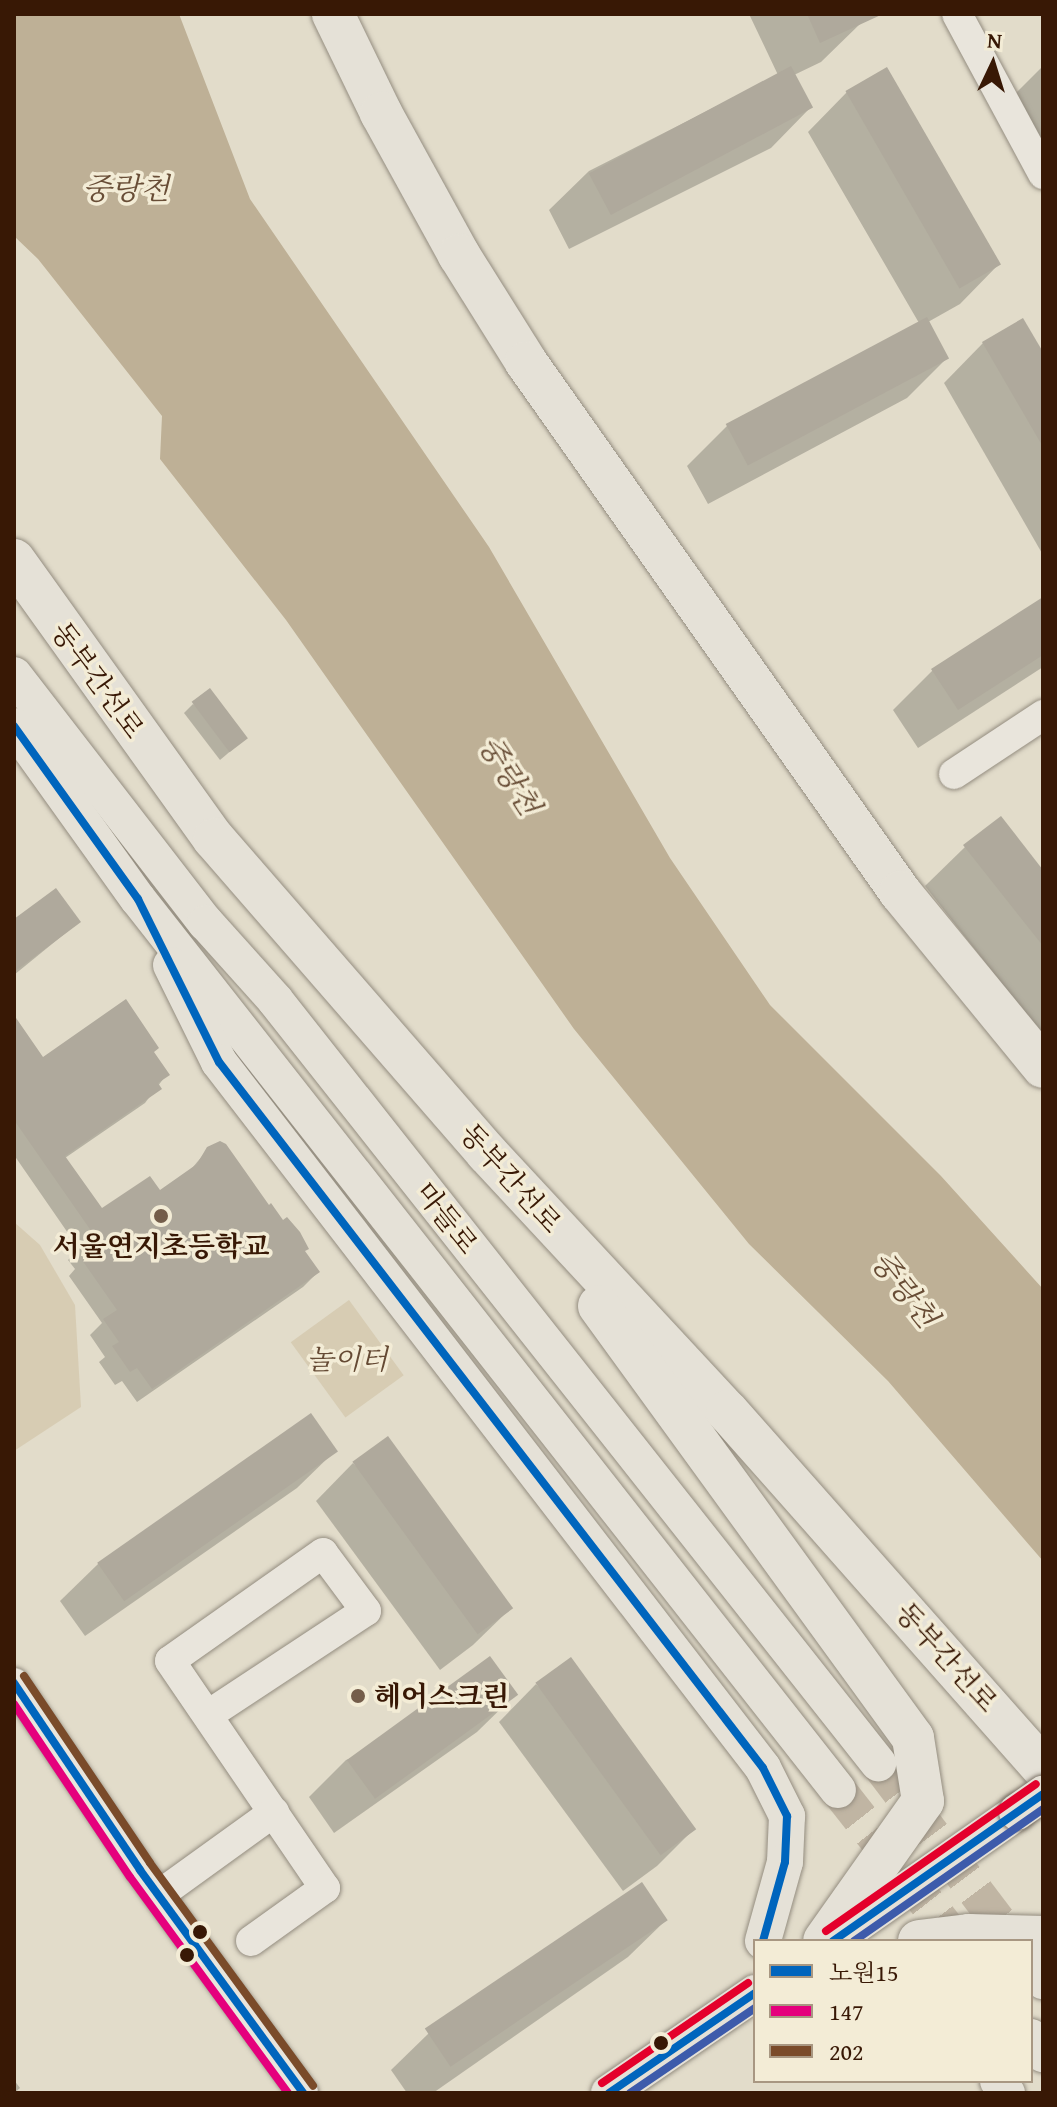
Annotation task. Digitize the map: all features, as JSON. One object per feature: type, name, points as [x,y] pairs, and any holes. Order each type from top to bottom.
[{"type":"highway","points":[[333,14],[395,139],[459,255],[526,362],[900,892],[1043,1067]]},
{"type":"highway","name":"동부간선로","points":[[14,560],[214,839],[487,1153],[727,1411],[1043,1768]]},
{"type":"highway","points":[[900,892],[990,971],[1043,1031]]},
{"type":"highway","points":[[487,1153],[913,1738],[923,1801],[825,1939]]},
{"type":"highway","points":[[727,1411],[764,1477],[956,1699],[1034,1804]]},
{"type":"highway","points":[[936,1939],[969,1935],[979,1939]]},
{"type":"main road","name":"마들로","points":[[14,675],[206,923],[275,1000],[878,1763]]},
{"type":"main road","name":"마들로","points":[[14,726],[138,899],[838,1790]]},
{"type":"main road","points":[[138,899],[219,1062],[763,1768],[787,1816],[785,1862],[764,1939]]},
{"type":"main road","points":[[836,1939],[1034,1804]]},
{"type":"main road","points":[[609,2093],[753,1990]]},
{"type":"street","points":[[957,14],[1043,174]]},
{"type":"street","points":[[954,774],[1043,715]]},
{"type":"street","points":[[208,1715],[366,1611],[323,1553],[170,1661],[325,1888],[251,1941]]},
{"type":"street","points":[[14,1683],[159,1895],[303,2093]]},
{"type":"street","points":[[159,1895],[274,1812]]},
{"type":"green space","points":[[14,1222],[40,1245],[75,1305],[81,1407],[14,1451]]},
{"type":"green space","name":"놀이터","points":[[349,1300],[404,1375],[345,1418],[291,1342]]},
{"type":"water","name":"중랑천","points":[[14,14],[179,14],[250,199],[489,547],[670,858],[770,1005],[941,1176],[1043,1289],[1043,1561],[888,1381],[749,1244],[574,1029],[286,620],[160,459],[162,416],[38,259],[14,236]]},
{"type":"building","points":[[807,14],[883,14],[820,43]]},
{"type":"building","points":[[791,66],[813,107],[611,215],[589,174]]},
{"type":"building","points":[[887,67],[1001,264],[959,288],[845,91]]},
{"type":"building","points":[[927,317],[949,358],[748,466],[726,424]]},
{"type":"building","points":[[1023,318],[1043,352],[1043,447],[982,342]]},
{"type":"building","points":[[1043,597],[1043,655],[958,710],[931,669]]},
{"type":"building","points":[[210,688],[248,738],[230,752],[192,702]]},
{"type":"building","points":[[1001,816],[1043,870],[1043,946],[963,845]]},
{"type":"building","points":[[56,888],[81,922],[14,972],[14,919]]},
{"type":"building","points":[[126,999],[159,1048],[154,1052],[170,1075],[158,1083],[162,1089],[65,1156],[102,1208],[150,1176],[160,1190],[197,1164],[207,1147],[220,1141],[226,1144],[269,1205],[271,1203],[283,1220],[287,1217],[300,1232],[309,1249],[305,1251],[320,1272],[152,1389],[137,1368],[130,1372],[112,1346],[119,1342],[103,1319],[117,1310],[82,1260],[89,1255],[81,1244],[94,1235],[14,1120],[14,1015],[43,1057]]},
{"type":"building","points":[[311,1413],[338,1452],[124,1601],[97,1563]]},
{"type":"building","points":[[388,1436],[513,1608],[478,1634],[352,1462]]},
{"type":"building","points":[[490,1656],[518,1695],[375,1799],[347,1760]]},
{"type":"building","points":[[571,1657],[696,1829],[661,1855],[535,1683]]},
{"type":"building","points":[[642,1882],[668,1920],[451,2067],[425,2029]]},
{"type":"tunnel","points":[[878,1763],[1011,1939]]},
{"type":"tunnel","points":[[838,1790],[955,1939]]},
{"type":"transit line","name":"노원15","points":[[14,726],[138,899],[219,1062],[763,1768],[787,1816],[785,1862],[764,1939]]},
{"type":"transit line","name":"202","points":[[24,1676],[150,1863],[313,2086]]},
{"type":"transit line","name":"노원15","points":[[14,1683],[140,1870],[303,2093]]},
{"type":"transit line","name":"147","points":[[14,1704],[130,1877],[288,2093]]},
{"type":"transit line","points":[[826,1931],[1036,1784]]},
{"type":"transit line","name":"노원15","points":[[836,1939],[1043,1794]]},
{"type":"transit line","points":[[857,1939],[1043,1809]]},
{"type":"transit line","points":[[602,2083],[748,1983]]},
{"type":"transit line","name":"노원15","points":[[609,2093],[753,1994]]},
{"type":"transit line","points":[[630,2093],[753,2009]]},
{"type":"place","name":"서울연지초등학교","points":[[161,1216]]},
{"type":"place","name":"헤어스크린","points":[[358,1696]]}]
